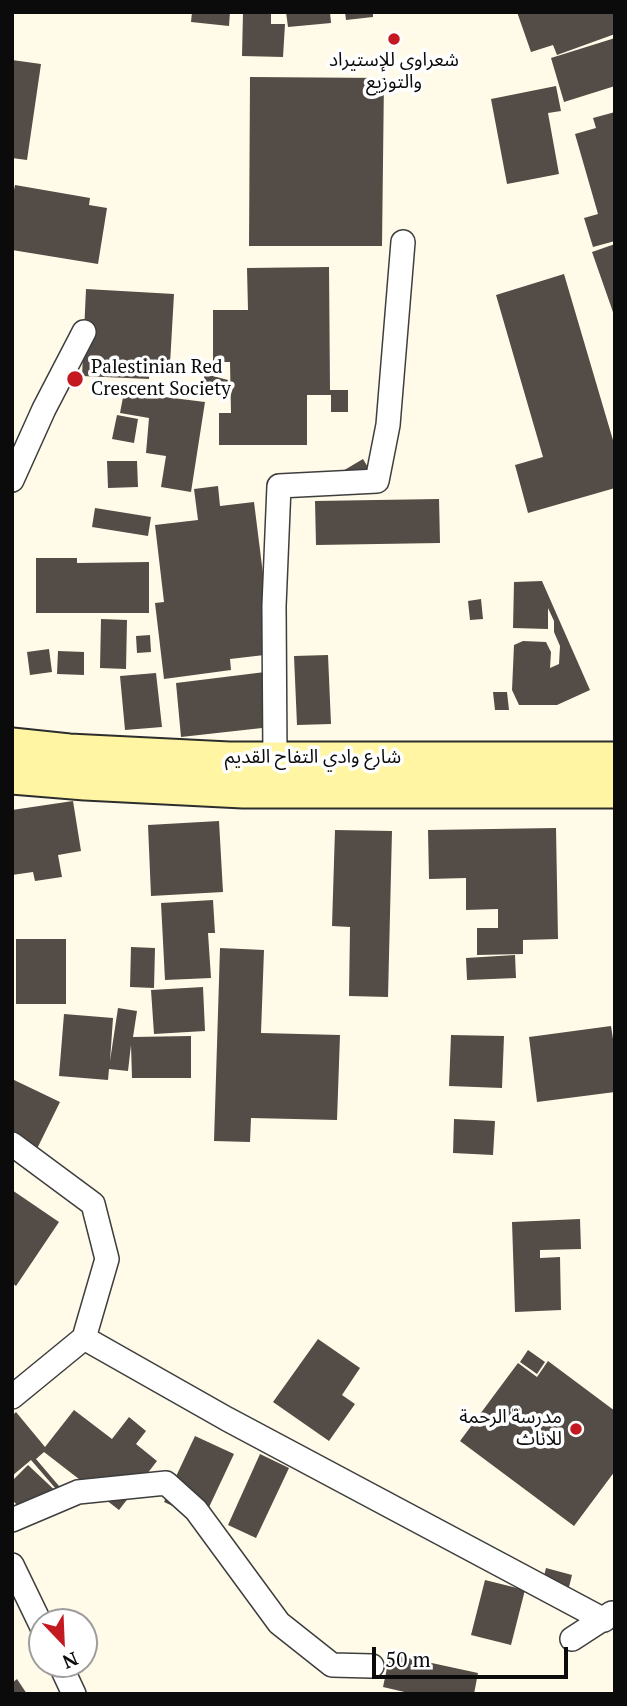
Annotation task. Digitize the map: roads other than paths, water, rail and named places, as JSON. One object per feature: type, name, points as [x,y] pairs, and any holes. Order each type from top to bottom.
[{"type":"street","points":[[275,759],[274,606],[279,486],[377,481],[388,425],[404,242]]},
{"type":"street","points":[[12,480],[44,409],[84,332]]},
{"type":"street","name":"شارع وادي التفاح القديم","points":[[12,745],[229,759],[615,759]]},
{"type":"street","name":"شارع وادي التفاح القديم","points":[[12,777],[243,791],[615,791]]},
{"type":"street","points":[[12,1144],[93,1203],[107,1259],[84,1338],[12,1397]]},
{"type":"street","points":[[84,1338],[227,1419],[609,1616]]},
{"type":"street","points":[[12,1520],[78,1492],[166,1483],[195,1510],[279,1623],[332,1665],[372,1666]]},
{"type":"street","points":[[12,1565],[33,1608]]},
{"type":"street","points":[[572,1639],[609,1616]]},
{"type":"street","points":[[67,1678],[74,1694]]},
{"type":"place","name":"شعراوي للإستيراد والتوزيع","points":[[394,39]]},
{"type":"place","name":"Palestinian Red Crescent Society","points":[[75,379]]},
{"type":"place","name":"مدرسة الرحمة للاناث","points":[[576,1429]]}]
